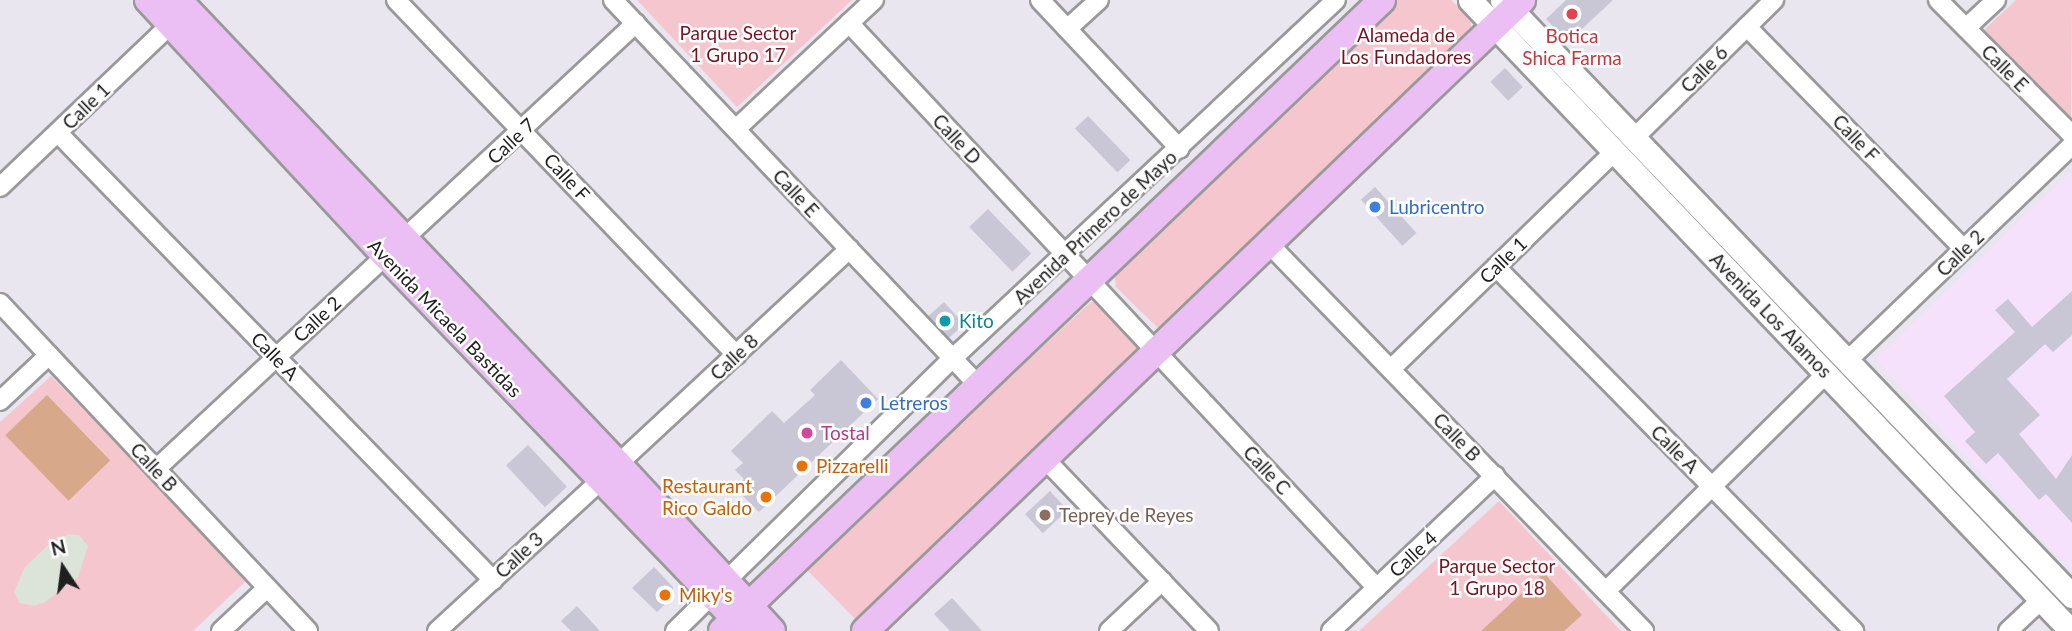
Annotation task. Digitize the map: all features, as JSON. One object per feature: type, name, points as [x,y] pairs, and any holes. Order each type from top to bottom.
[{"type":"main road","name":"Avenida Micaela Bastidas","points":[[148,0],[186,9],[395,248],[720,588],[738,621],[772,631]]},
{"type":"main road","name":"Avenida Primero de Mayo","points":[[738,621],[978,385],[1382,0]]},
{"type":"main road","points":[[865,631],[1043,457],[1158,352],[1508,9]]},
{"type":"street","name":"Calle F","points":[[396,0],[736,355]]},
{"type":"street","name":"Calle E","points":[[613,0],[978,385]]},
{"type":"street","points":[[736,129],[874,0]]},
{"type":"street","points":[[1040,0],[1180,149]]},
{"type":"street","points":[[1068,29],[1099,0]]},
{"type":"street","name":"Avenida Primero de Mayo","points":[[675,631],[953,358],[1180,149],[1336,0]]},
{"type":"street","name":"Avenida Los Alamos","points":[[1469,0],[1508,9],[2072,596]]},
{"type":"street","name":"Calle 6","points":[[1634,138],[1774,0]]},
{"type":"street","name":"Calle E","points":[[1938,0],[2072,135]]},
{"type":"street","points":[[1966,28],[1996,0]]},
{"type":"street","name":"Calle 1","points":[[0,187],[186,9]]},
{"type":"street","name":"Avenida Los Alamos","points":[[1508,9],[1615,151],[2071,631]]},
{"type":"street","name":"Calle 7","points":[[395,248],[635,23]]},
{"type":"street","name":"Calle D","points":[[849,23],[1089,279]]},
{"type":"street","name":"Calle F","points":[[1747,27],[1964,249]]},
{"type":"street","name":"Calle A","points":[[58,132],[493,580]]},
{"type":"street","name":"Calle 2","points":[[1847,361],[2072,145]]},
{"type":"street","name":"Calle 1","points":[[1391,369],[1615,151]]},
{"type":"street","name":"Calle B","points":[[1269,244],[1644,631]]},
{"type":"street","name":"Calle 2","points":[[156,469],[395,248]]},
{"type":"street","name":"Calle 8","points":[[610,472],[849,249]]},
{"type":"street","name":"Calle A","points":[[1496,267],[1854,631]]},
{"type":"street","name":"Calle C","points":[[1089,279],[1377,588]]},
{"type":"street","name":"Calle B","points":[[0,303],[308,631]]},
{"type":"street","points":[[0,401],[49,355]]},
{"type":"street","points":[[1606,591],[1826,374]]},
{"type":"street","points":[[1043,457],[1209,631]]},
{"type":"street","name":"Calle 3","points":[[437,631],[610,472]]},
{"type":"street","name":"Calle 4","points":[[1331,631],[1495,476]]},
{"type":"street","points":[[1110,631],[1162,581]]},
{"type":"street","points":[[221,631],[268,588]]},
{"type":"street","points":[[2008,631],[2041,600]]},
{"type":"shaded area","points":[[2072,171],[2072,571],[1878,362],[1879,356]]},
{"type":"shaded area","points":[[47,395],[110,460],[68,501],[5,435]]},
{"type":"shaded area","points":[[69,534],[79,535],[88,546],[78,577],[45,602],[34,606],[20,603],[14,592],[25,567],[47,546]]},
{"type":"shaded area","points":[[1544,573],[1582,615],[1564,631],[1481,631]]},
{"type":"green space","name":"Parque Sector 1 Grupo 17","points":[[637,0],[852,0],[737,107]]},
{"type":"green space","name":"Alameda de Los Fundadores","points":[[1396,0],[1451,0],[1470,19],[1472,34],[1163,331],[1158,328],[1116,287],[1115,277]]},
{"type":"green space","points":[[2016,0],[2072,0],[2071,123],[1983,31]]},
{"type":"green space","points":[[1091,302],[1100,303],[1143,351],[859,623],[804,567]]},
{"type":"green space","points":[[51,376],[248,579],[193,631],[0,631],[0,422]]},
{"type":"green space","name":"Parque Sector 1 Grupo 18","points":[[1499,501],[1621,631],[1359,631]]},
{"type":"building","points":[[1566,0],[1613,0],[1568,42],[1546,19]]},
{"type":"building","points":[[1505,68],[1523,87],[1508,101],[1490,82]]},
{"type":"building","points":[[1088,116],[1130,160],[1117,172],[1075,129]]},
{"type":"building","points":[[1375,187],[1416,233],[1402,246],[1361,200]]},
{"type":"building","points":[[988,209],[1031,254],[1012,272],[969,227]]},
{"type":"building","points":[[2072,291],[2072,335],[2053,352],[2045,344],[2007,379],[2040,415],[2019,434],[2056,479],[2072,455],[2072,523],[2046,494],[2039,500],[1998,453],[1986,464],[1965,441],[1975,432],[1944,396],[2015,332],[1995,310],[2008,299],[2032,327]]},
{"type":"building","name":"Kito","points":[[944,302],[964,324],[948,338],[928,316]]},
{"type":"building","points":[[841,360],[878,399],[759,512],[735,488],[744,479],[735,470],[743,463],[731,451],[772,411],[784,423],[815,395],[810,390]]},
{"type":"building","points":[[528,445],[567,487],[545,507],[506,465]]},
{"type":"building","points":[[1050,491],[1068,510],[1043,533],[1025,514]]},
{"type":"building","points":[[654,567],[673,587],[673,597],[657,612],[632,588]]},
{"type":"building","points":[[952,598],[982,631],[950,631],[934,614]]},
{"type":"building","points":[[577,606],[600,631],[571,631],[561,621]]},
{"type":"place","name":"Botica Shica Farma","points":[[1572,14]]},
{"type":"place","name":"Lubricentro","points":[[1375,207]]},
{"type":"place","name":"Kito","points":[[945,321]]},
{"type":"place","name":"Letreros","points":[[866,403]]},
{"type":"place","name":"Tostal","points":[[807,433]]},
{"type":"place","name":"Pizzarelli","points":[[802,466]]},
{"type":"place","name":"Restaurant Rico Galdo","points":[[766,497]]},
{"type":"place","name":"Teprey de Reyes","points":[[1045,515]]},
{"type":"place","name":"Miky's","points":[[665,595]]}]
